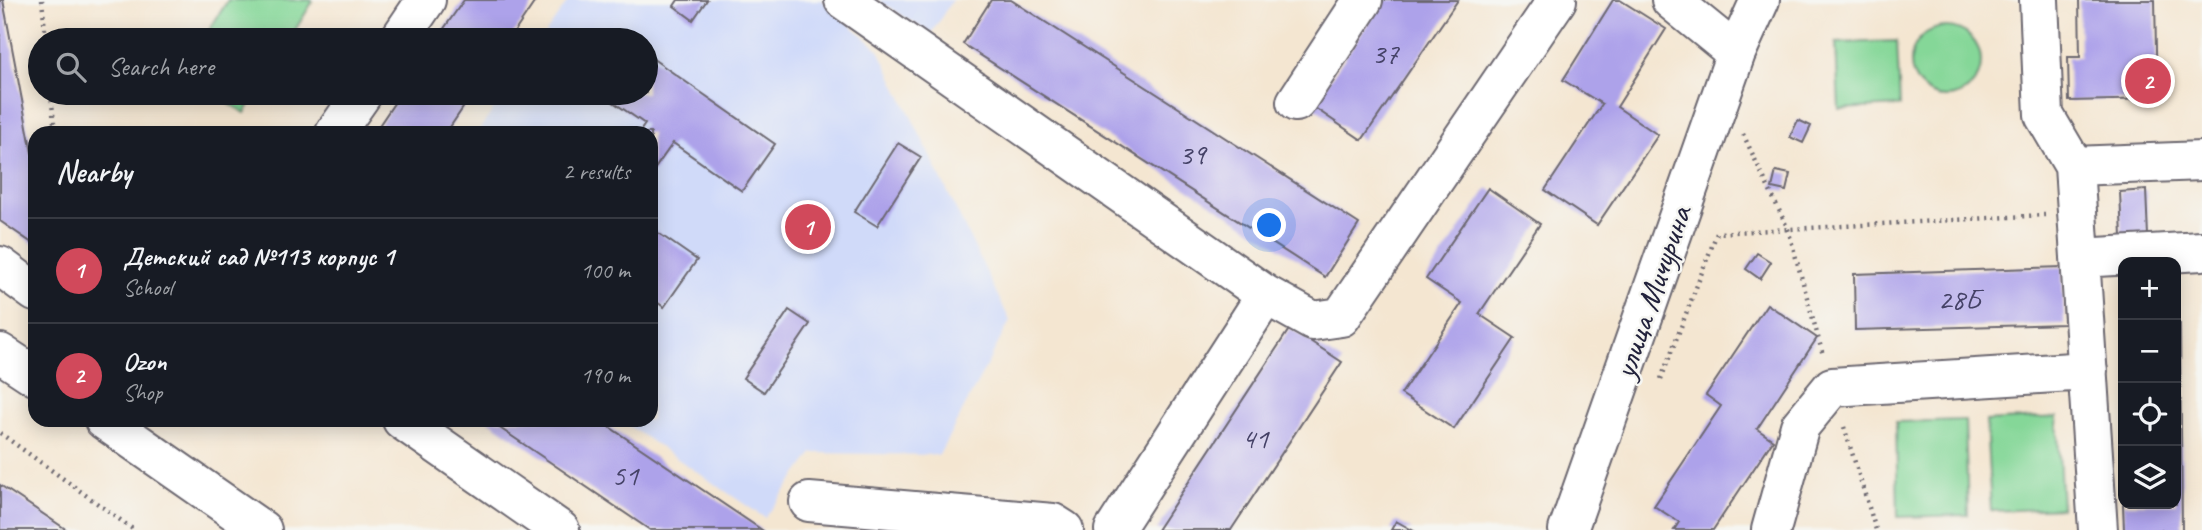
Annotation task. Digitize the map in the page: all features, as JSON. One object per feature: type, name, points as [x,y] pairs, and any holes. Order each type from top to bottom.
[{"type":"street","points":[[406,28],[426,0]]},
{"type":"street","points":[[844,0],[1266,295],[1313,321],[1341,317],[1557,0]]},
{"type":"street","points":[[1296,102],[1363,0]]},
{"type":"street","points":[[1671,0],[1736,53]]},
{"type":"street","name":"улица Мичурина","points":[[1568,530],[1736,53],[1760,0]]},
{"type":"street","points":[[2039,0],[2044,115],[2074,166],[2098,530]]},
{"type":"street","points":[[340,126],[355,105]]},
{"type":"street","points":[[2074,166],[2202,161]]},
{"type":"street","points":[[2080,258],[2202,251]]},
{"type":"street","points":[[0,266],[28,287]]},
{"type":"street","points":[[1114,530],[1266,295]]},
{"type":"street","points":[[0,353],[28,371]]},
{"type":"street","points":[[1771,530],[1800,426],[1832,387],[2088,372]]},
{"type":"street","points":[[127,427],[262,530]]},
{"type":"street","points":[[412,427],[560,530]]},
{"type":"street","points":[[809,502],[1053,523],[1064,530]]},
{"type":"path","points":[[42,0],[45,28]]},
{"type":"path","points":[[1723,90],[1788,229],[1832,387],[1876,530]]},
{"type":"path","points":[[52,105],[54,126]]},
{"type":"path","points":[[1658,388],[1717,233],[2077,214]]},
{"type":"path","points":[[0,433],[134,530]]},
{"type":"shaded area","points":[[569,0],[822,0],[879,50],[1010,321],[939,455],[813,453],[765,518],[630,427],[658,427],[658,126],[482,126],[497,105],[658,105],[658,28],[549,28]]},
{"type":"shaded area","points":[[878,0],[952,0],[931,34]]},
{"type":"green space","points":[[228,0],[313,1],[296,28],[210,28]]},
{"type":"green space","points":[[1939,27],[1953,27],[1966,33],[1975,42],[1981,62],[1979,75],[1971,87],[1953,97],[1939,97],[1926,91],[1917,82],[1911,69],[1911,55],[1917,42],[1926,33]]},
{"type":"green space","points":[[1897,41],[1900,106],[1839,109],[1836,43]]},
{"type":"green space","points":[[231,105],[250,105],[245,113]]},
{"type":"green space","points":[[2057,417],[2062,508],[1991,511],[1986,421]]},
{"type":"green space","points":[[1965,420],[1968,515],[1898,517],[1896,422]]},
{"type":"building","points":[[0,0],[3,0],[28,132],[28,240],[0,221]]},
{"type":"building","points":[[464,0],[536,0],[517,28],[444,28]]},
{"type":"building","points":[[678,0],[707,0],[693,20],[674,6]]},
{"type":"building","points":[[991,0],[1011,0],[1359,224],[1325,277],[963,44]]},
{"type":"building","points":[[1384,0],[1458,0],[1362,140],[1312,106]]},
{"type":"building","points":[[1613,0],[1620,0],[1666,29],[1617,107],[1658,135],[1597,225],[1545,190],[1602,104],[1563,80]]},
{"type":"building","points":[[2079,0],[2155,0],[2157,99],[2069,101],[2068,57],[2080,57]]},
{"type":"building","points":[[658,62],[775,144],[742,191],[673,143],[658,164],[658,126],[644,126],[645,124],[617,105],[658,105]]},
{"type":"building","points":[[393,105],[465,105],[451,126],[379,126]]},
{"type":"building","points":[[1798,120],[1811,126],[1803,143],[1790,137]]},
{"type":"building","points":[[898,143],[921,157],[877,226],[854,212]]},
{"type":"building","points":[[1776,171],[1790,174],[1786,191],[1772,188]]},
{"type":"building","points":[[1488,188],[1540,224],[1479,314],[1515,338],[1454,429],[1401,394],[1462,303],[1426,279]]},
{"type":"building","points":[[2146,190],[2148,236],[2122,237],[2120,192]]},
{"type":"building","points":[[658,233],[697,260],[664,307],[658,303]]},
{"type":"building","points":[[1757,253],[1771,262],[1760,279],[1746,269]]},
{"type":"building","points":[[2062,267],[2064,324],[1855,330],[1854,274]]},
{"type":"building","points":[[1767,304],[1817,338],[1757,429],[1773,440],[1713,530],[1674,530],[1679,522],[1654,506],[1721,406],[1706,395]]},
{"type":"building","points":[[789,310],[810,324],[764,392],[743,378]]},
{"type":"building","points":[[1290,328],[1342,362],[1231,530],[1157,530]]},
{"type":"building","points":[[498,427],[609,427],[762,530],[650,530]]},
{"type":"building","points":[[2181,427],[2182,530],[2124,530],[2123,509],[2181,509]]},
{"type":"building","points":[[0,485],[67,530],[0,530]]},
{"type":"building","points":[[1396,521],[1412,530],[1391,530]]},
{"type":"place","name":"Ozon","points":[[2148,81]]},
{"type":"place","name":"Детский сад №113 корпус 1","points":[[808,227]]}]
